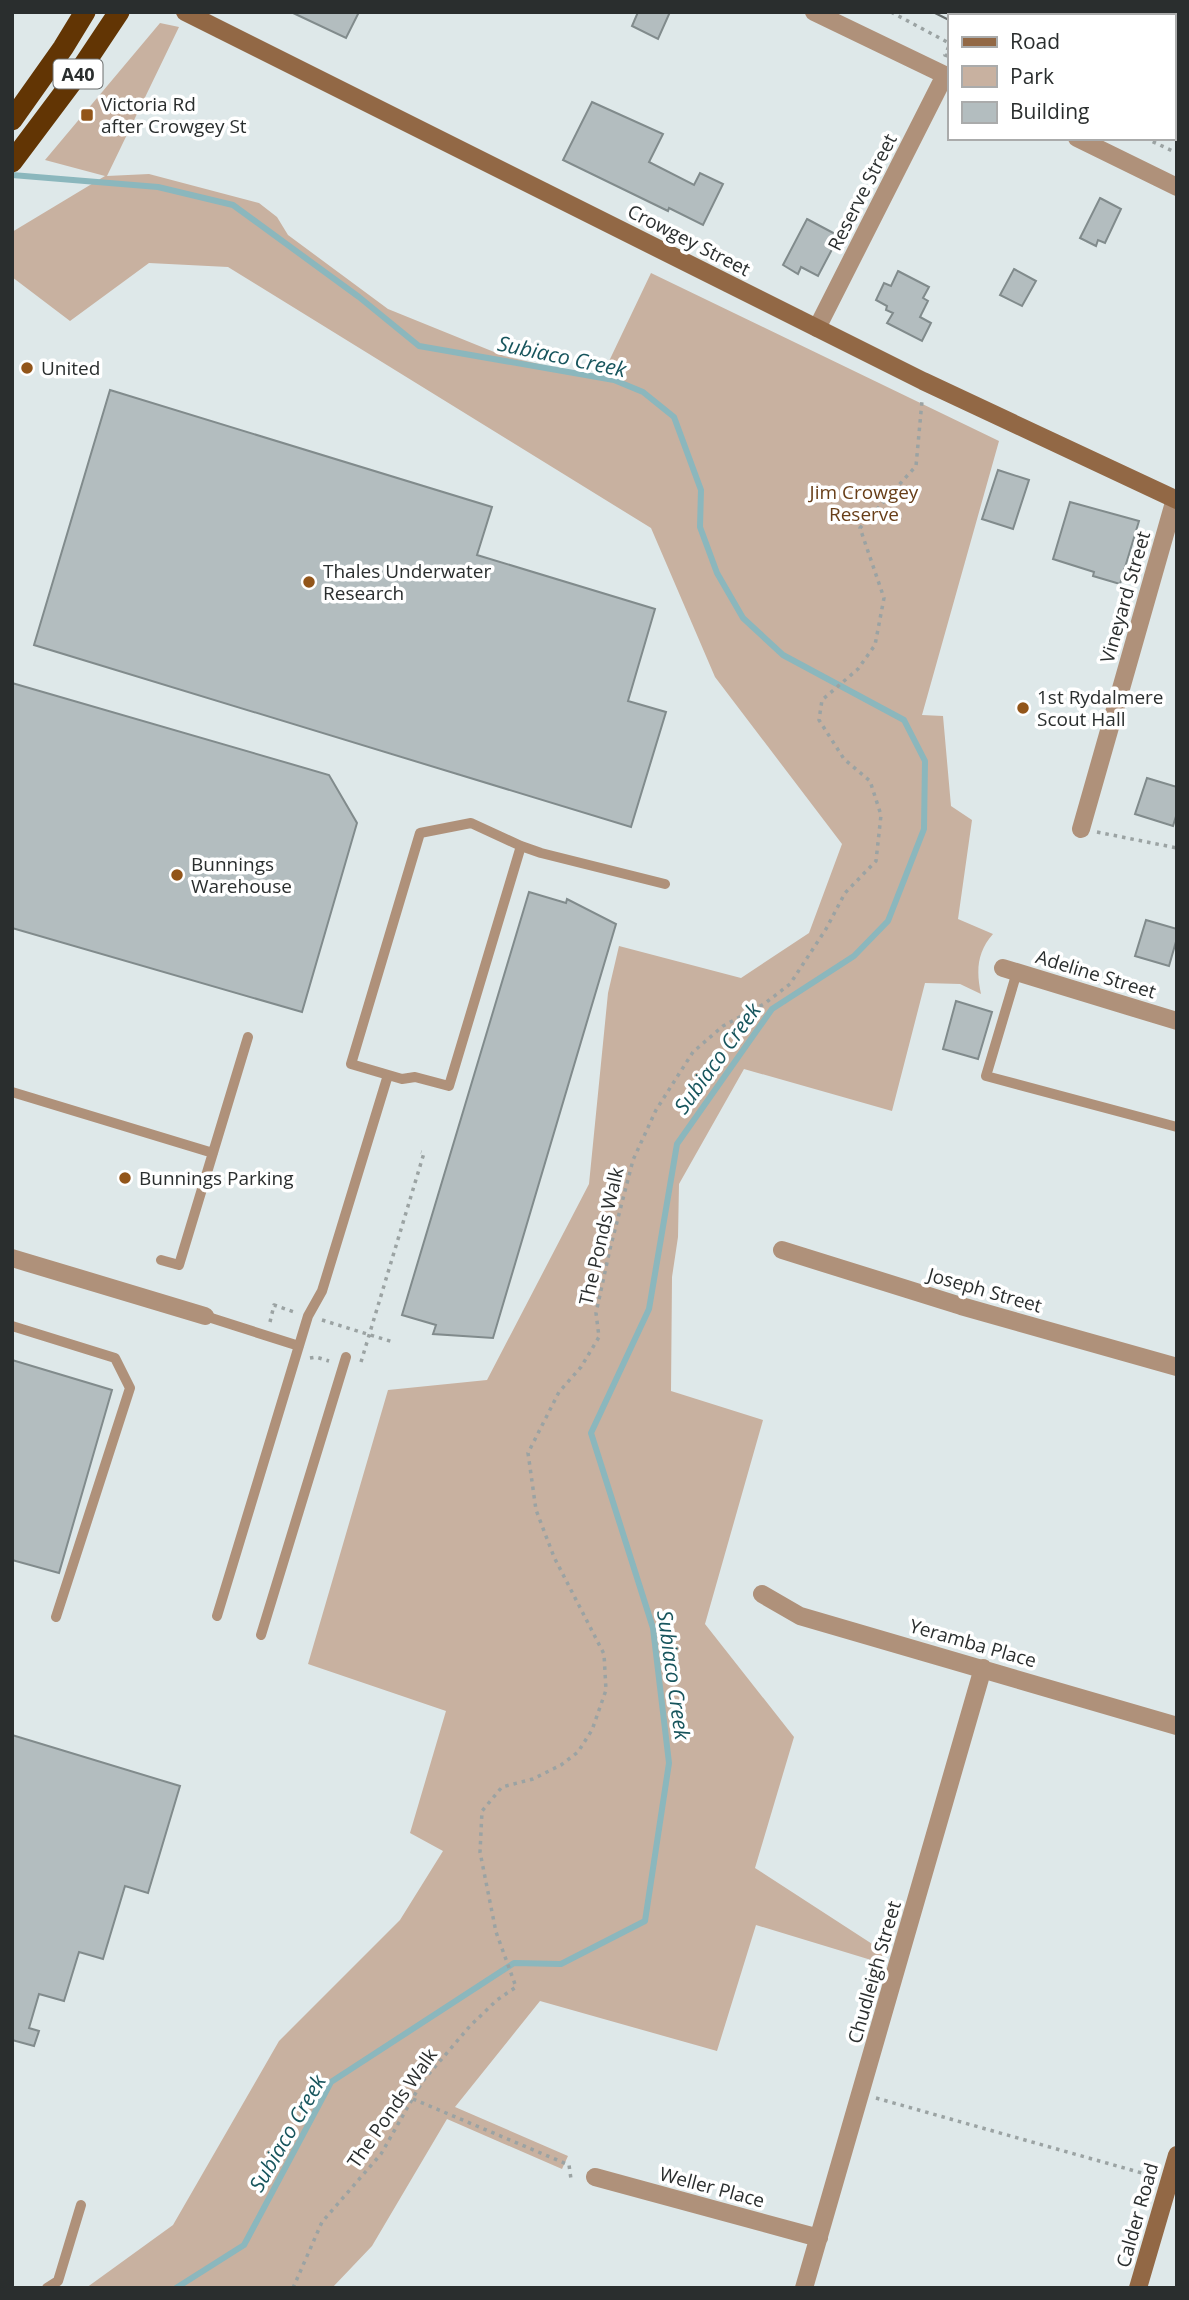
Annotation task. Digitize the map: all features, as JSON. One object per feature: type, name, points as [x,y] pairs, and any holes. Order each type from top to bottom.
[{"type":"highway","name":"A40","points":[[12,120],[85,12]]},
{"type":"highway","name":"A40","points":[[12,162],[120,12]]},
{"type":"street","name":"Crowgey Street","points":[[185,12],[211,18],[923,381],[1176,499]]},
{"type":"street","points":[[814,12],[947,76]]},
{"type":"street","name":"Reserve Street","points":[[817,328],[947,76]]},
{"type":"street","points":[[1081,140],[1177,187]]},
{"type":"street","name":"Vineyard Street","points":[[1082,829],[1176,499]]},
{"type":"street","name":"Adeline Street","points":[[1010,970],[1177,1021]]},
{"type":"street","name":"Joseph Street","points":[[782,1250],[961,1306],[1177,1367]]},
{"type":"street","points":[[12,1258],[205,1316]]},
{"type":"street","name":"Yeramba Place","points":[[762,1594],[800,1616],[1177,1726]]},
{"type":"street","name":"Chudleigh Street","points":[[804,2288],[983,1668]]},
{"type":"street","name":"Calder Road","points":[[1138,2288],[1177,2155]]},
{"type":"street","name":"Weller Place","points":[[595,2177],[819,2238]]},
{"type":"lane","points":[[521,846],[449,1086],[415,1077],[402,1079],[351,1064],[421,832],[471,823],[521,846],[665,884]]},
{"type":"lane","points":[[1010,970],[986,1076],[1177,1127]]},
{"type":"lane","points":[[161,1260],[179,1265],[248,1037]]},
{"type":"lane","points":[[217,1616],[308,1316],[323,1292],[388,1075]]},
{"type":"lane","points":[[12,1092],[213,1153]]},
{"type":"lane","points":[[205,1316],[298,1350]]},
{"type":"lane","points":[[12,1326],[115,1359],[130,1388],[56,1617]]},
{"type":"lane","points":[[261,1635],[345,1361]]},
{"type":"lane","points":[[47,2288],[58,2281],[81,2205]]},
{"type":"path","points":[[891,12],[948,44]]},
{"type":"path","points":[[1149,140],[1177,153]]},
{"type":"path","name":"The Ponds Walk","points":[[293,2288],[322,2222],[381,2154],[422,2082],[470,2026],[497,2000],[516,1987],[496,1932],[480,1852],[482,1811],[502,1787],[533,1779],[561,1765],[578,1752],[592,1730],[606,1690],[604,1654],[554,1557],[536,1510],[528,1453],[559,1392],[580,1367],[599,1337],[596,1313],[633,1160],[656,1110],[693,1052],[723,1026],[764,1004],[790,984],[845,894],[876,861],[881,815],[870,781],[844,759],[819,720],[822,700],[858,669],[875,645],[884,598],[860,528],[916,466],[923,381]]},
{"type":"path","points":[[1082,829],[1177,848]]},
{"type":"path","points":[[298,1350],[308,1359],[316,1357],[345,1361],[354,1367],[360,1366],[425,1153],[421,1152]]},
{"type":"path","points":[[861,2094],[1149,2175]]},
{"type":"path","points":[[413,2099],[569,2165],[571,2179]]},
{"type":"green space","name":"Jim Crowgey Reserve","points":[[160,23],[179,27],[107,176],[149,174],[259,203],[277,217],[288,235],[388,309],[504,356],[601,378],[651,273],[999,441],[922,715],[943,716],[951,806],[972,820],[958,919],[993,934],[979,962],[981,994],[960,984],[925,983],[892,1111],[744,1069],[679,1184],[678,1237],[672,1277],[671,1391],[763,1420],[705,1624],[794,1737],[755,1868],[883,1951],[881,1963],[756,1925],[717,2051],[540,2001],[455,2107],[568,2156],[562,2169],[447,2119],[372,2246],[332,2288],[86,2288],[173,2225],[279,2041],[400,1920],[443,1851],[410,1833],[446,1711],[308,1664],[388,1390],[487,1380],[589,1184],[608,993],[619,946],[741,978],[809,933],[842,844],[715,677],[651,528],[228,267],[149,263],[70,321],[12,277],[12,232],[105,176],[45,160]]},
{"type":"building","points":[[291,12],[359,12],[346,38]]},
{"type":"building","points":[[638,12],[670,12],[658,39],[632,26]]},
{"type":"building","points":[[592,102],[663,134],[649,162],[694,185],[700,173],[723,184],[703,225],[563,160]]},
{"type":"building","points":[[1100,198],[1121,209],[1105,243],[1098,240],[1096,246],[1080,238]]},
{"type":"building","points":[[807,219],[839,236],[818,276],[801,267],[798,274],[783,265]]},
{"type":"building","points":[[1014,269],[1036,281],[1022,306],[1000,295]]},
{"type":"building","points":[[898,271],[929,287],[923,298],[928,301],[920,317],[931,323],[922,341],[887,323],[893,313],[876,300],[884,283],[891,286]]},
{"type":"building","name":"Thales Underwater Research","points":[[110,390],[492,507],[477,555],[655,609],[628,701],[666,712],[631,827],[34,645]]},
{"type":"building","points":[[998,470],[1029,480],[1013,529],[982,519]]},
{"type":"building","points":[[1070,502],[1139,521],[1120,584],[1093,576],[1094,572],[1053,559]]},
{"type":"building","name":"Bunnings Warehouse","points":[[12,683],[329,775],[357,823],[302,1012],[12,928]]},
{"type":"building","points":[[1147,778],[1177,787],[1177,813],[1173,826],[1135,814]]},
{"type":"building","points":[[529,892],[566,903],[567,899],[616,924],[493,1338],[433,1334],[436,1325],[402,1315]]},
{"type":"building","points":[[1146,920],[1177,929],[1169,966],[1135,956]]},
{"type":"building","points":[[956,1001],[992,1012],[978,1059],[943,1049]]},
{"type":"building","points":[[12,1360],[112,1390],[59,1573],[12,1560]]},
{"type":"building","points":[[12,1735],[180,1786],[148,1893],[125,1886],[103,1959],[79,1952],[64,2001],[39,1994],[29,2028],[39,2031],[34,2046],[12,2040]]},
{"type":"waterway","name":"Subiaco Creek","points":[[12,175],[158,187],[233,205],[359,297],[419,346],[614,380],[643,392],[674,417],[701,490],[700,527],[717,573],[743,618],[783,655],[904,720],[925,761],[924,829],[888,921],[854,956],[772,1009],[677,1144],[649,1309],[591,1433],[653,1628],[669,1763],[645,1921],[561,1964],[514,1963],[331,2082],[244,2245],[176,2288]]},
{"type":"tram line","points":[[933,12],[948,20]]},
{"type":"tram line","points":[[959,12],[962,14]]},
{"type":"place","name":"Victoria Rd after Crowgey St","points":[[87,115]]},
{"type":"place","name":"United","points":[[27,368]]},
{"type":"place","name":"Thales Underwater Research","points":[[309,582]]},
{"type":"place","name":"1st Rydalmere Scout Hall","points":[[1023,708]]},
{"type":"place","name":"Bunnings Warehouse","points":[[177,875]]},
{"type":"place","name":"Bunnings Parking","points":[[125,1178]]}]
